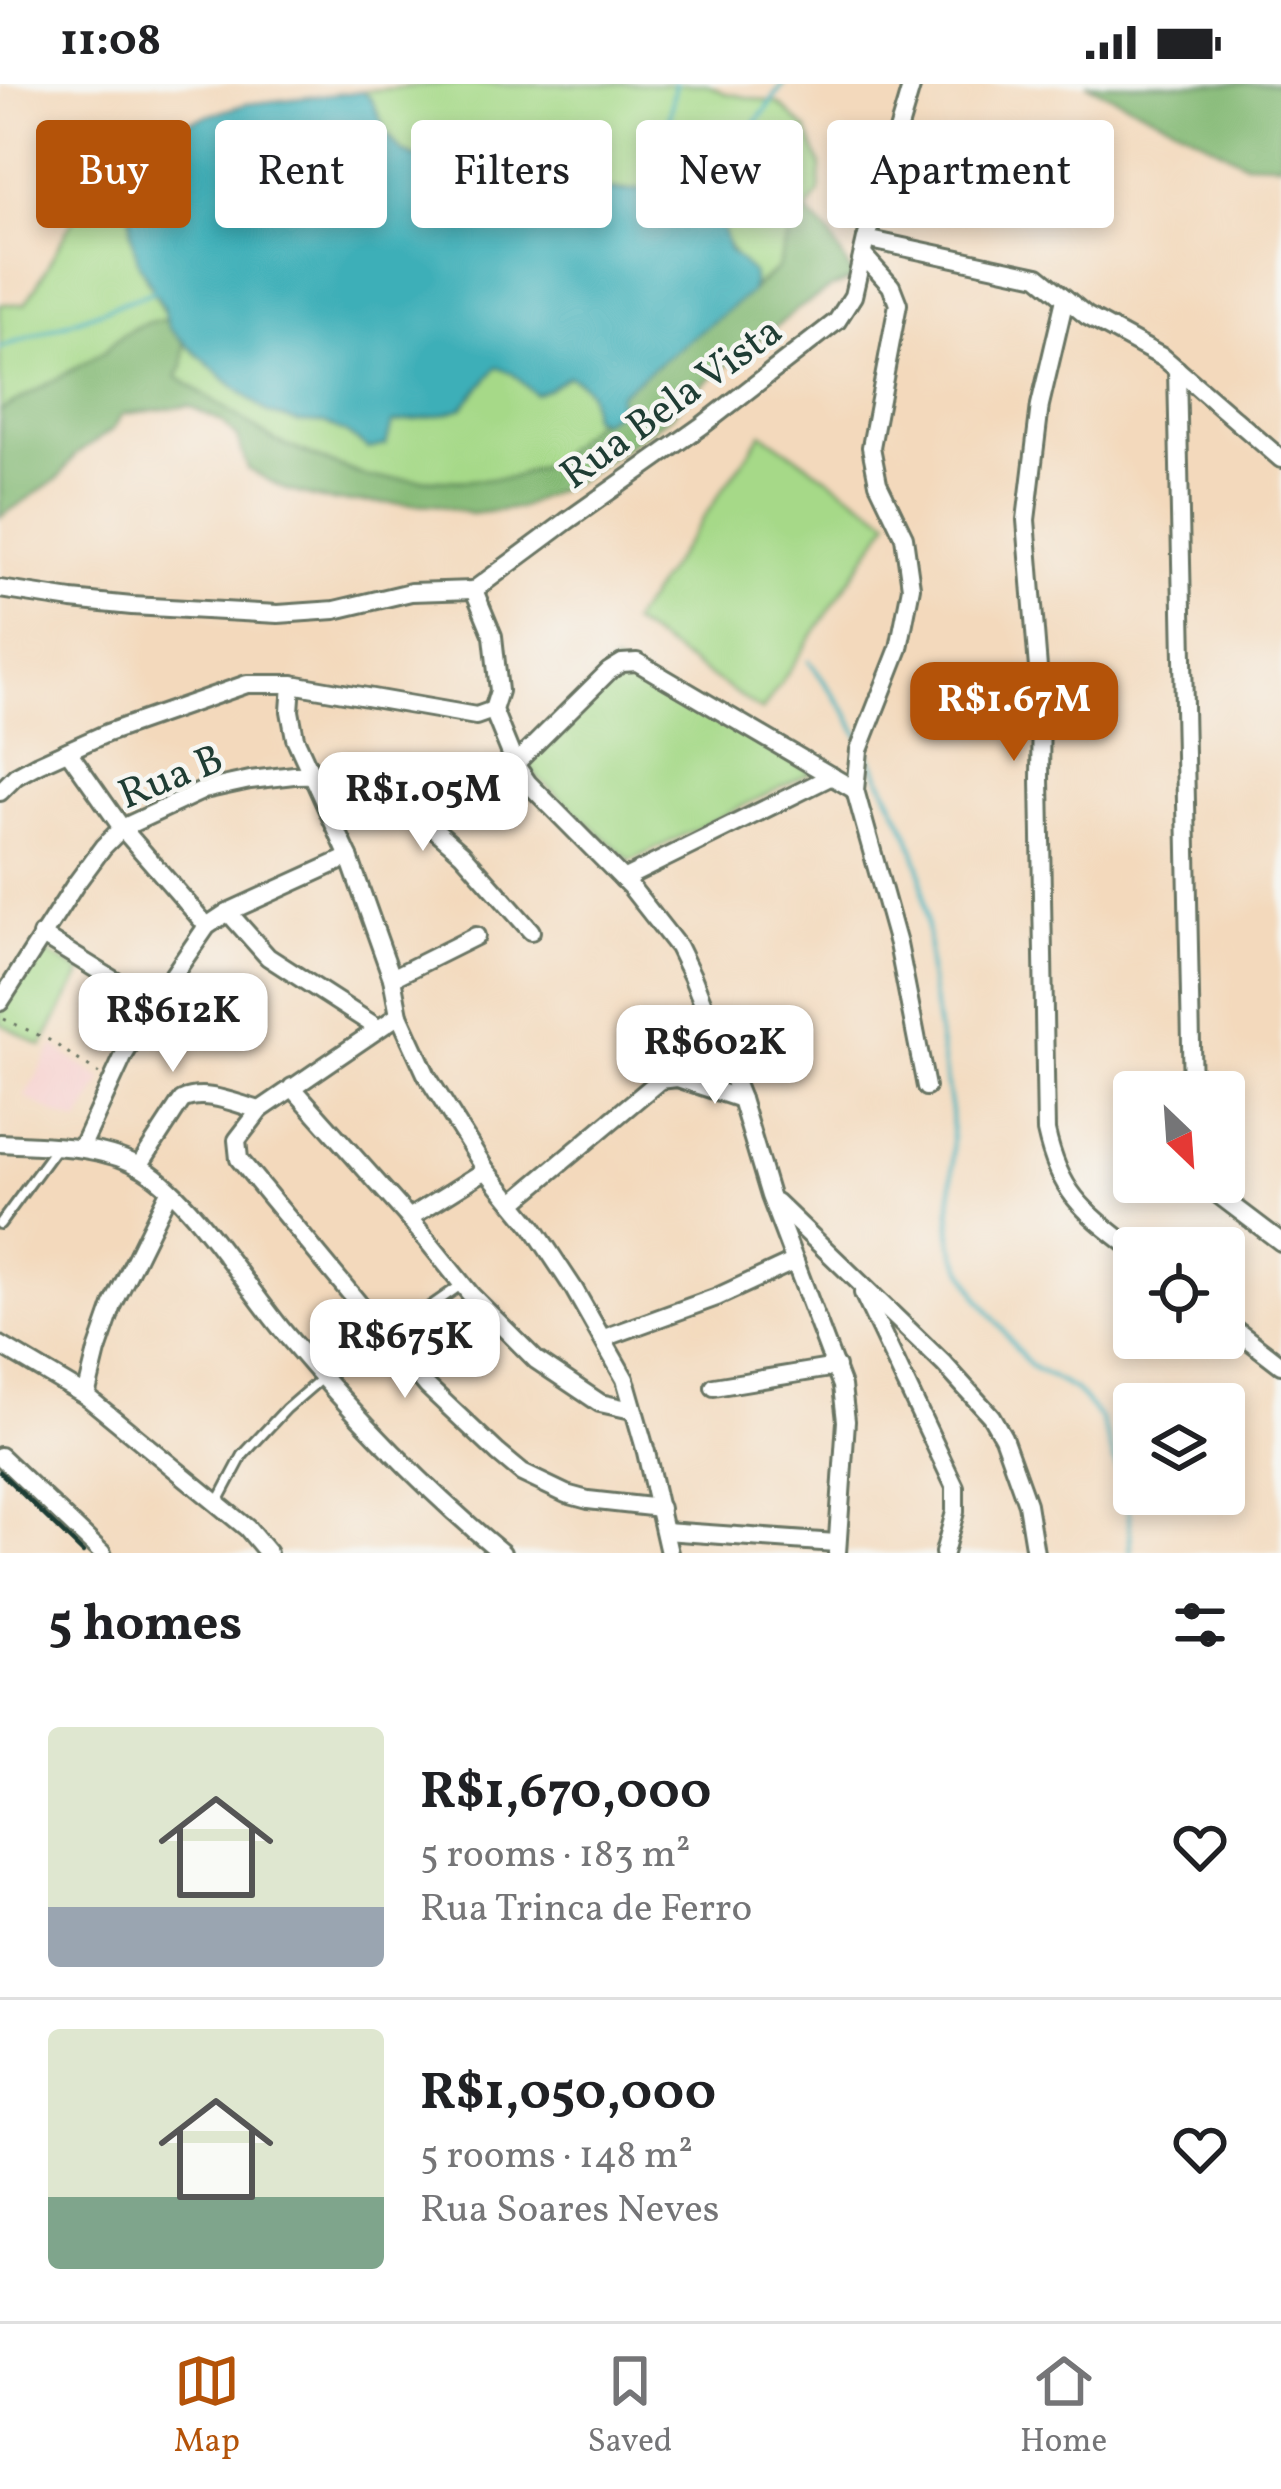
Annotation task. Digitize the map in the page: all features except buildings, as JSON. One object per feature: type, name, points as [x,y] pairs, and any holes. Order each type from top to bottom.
[{"type":"street","name":"Rua Bela Vista","points":[[474,590],[703,425],[827,331],[844,312],[853,296],[912,84]]},
{"type":"street","points":[[865,248],[1028,273],[1047,281],[1087,316],[1178,369],[1281,459]]},
{"type":"street","points":[[865,248],[898,304],[871,447],[878,483],[904,537],[911,587],[899,648],[859,750],[854,790],[898,944],[926,1087]]},
{"type":"street","points":[[1065,299],[1040,405],[1026,520],[1041,705],[1046,1131],[1061,1181],[1086,1213],[1113,1234]]},
{"type":"street","points":[[1178,369],[1192,1071]]},
{"type":"street","points":[[0,589],[131,606],[278,614],[334,610],[411,592],[474,590],[493,636],[499,692],[493,710],[515,764],[623,879],[678,947],[740,1099],[770,1196],[836,1366],[846,1420],[837,1548],[790,1547],[665,1531]]},
{"type":"street","points":[[515,764],[609,670],[622,662],[637,662],[854,790]]},
{"type":"street","points":[[0,792],[16,776],[68,751],[247,684],[292,684],[476,716],[493,710]]},
{"type":"street","points":[[292,684],[295,738],[350,857],[400,1015],[428,1076],[486,1170],[574,1288],[625,1379],[669,1553]]},
{"type":"street","points":[[68,751],[122,828],[207,926]]},
{"type":"street","name":"Rua B","points":[[0,1002],[88,866],[122,828],[205,790],[250,780],[346,774],[383,791],[462,853],[531,931]]},
{"type":"street","points":[[623,879],[832,776]]},
{"type":"street","points":[[81,1148],[154,1004],[207,926],[350,857]]},
{"type":"street","points":[[228,912],[268,957],[378,1028]]},
{"type":"street","points":[[41,935],[154,1004]]},
{"type":"street","points":[[392,978],[476,936]]},
{"type":"street","points":[[400,1015],[260,1110],[237,1140],[239,1159],[427,1386],[522,1473],[588,1500],[660,1508]]},
{"type":"street","points":[[514,1202],[660,1080],[677,1078],[740,1099]]},
{"type":"street","points":[[292,1087],[462,1284],[536,1360],[600,1403],[632,1410]]},
{"type":"street","points":[[139,1166],[182,1100],[205,1095],[260,1110]]},
{"type":"street","points":[[0,1143],[81,1148],[139,1166],[170,1190],[368,1427],[484,1545],[502,1553]]},
{"type":"street","points":[[409,1218],[486,1170]]},
{"type":"street","points":[[86,1396],[113,1305],[170,1190]]},
{"type":"street","points":[[770,1196],[944,1364],[991,1416],[1028,1504],[1035,1553]]},
{"type":"street","points":[[1230,1203],[1281,1242]]},
{"type":"street","points":[[604,1338],[717,1297],[795,1261]]},
{"type":"street","points":[[857,1282],[955,1487],[955,1511],[944,1553]]},
{"type":"street","points":[[1245,1337],[1281,1365]]},
{"type":"street","points":[[0,1345],[86,1396],[247,1528],[268,1553]]},
{"type":"street","points":[[714,1388],[836,1366]]},
{"type":"street","points":[[0,1456],[102,1553]]},
{"type":"lane","points":[[0,1224],[57,1147]]},
{"type":"lane","points":[[217,1504],[243,1455],[286,1409],[380,1330],[408,1322],[462,1284]]},
{"type":"path","points":[[0,1017],[49,1040],[111,1082]]},
{"type":"shaded area","points":[[53,1046],[103,1080],[79,1123],[25,1097]]},
{"type":"green space","points":[[442,84],[707,84],[725,93],[778,103],[796,120],[636,120],[636,190],[612,189],[612,120],[411,120],[411,155],[387,134],[387,120],[381,120],[363,91]]},
{"type":"green space","points":[[1086,84],[1281,84],[1281,163],[1244,162]]},
{"type":"green space","points":[[803,126],[821,166],[819,193],[803,216]]},
{"type":"green space","points":[[806,211],[829,234],[854,278],[798,309],[694,391],[672,415],[579,480],[519,508],[471,514],[438,505],[330,501],[287,490],[248,469],[237,437],[221,421],[189,406],[122,414],[113,429],[75,455],[59,478],[0,517],[0,411],[104,352],[132,329],[158,321],[167,321],[184,343],[183,366],[177,377],[275,441],[369,478],[511,478],[550,463],[595,421],[617,411],[619,394],[777,269],[788,238],[795,228],[803,228]]},
{"type":"green space","points":[[68,228],[132,228],[137,256],[167,321],[132,329],[104,352],[0,411],[0,304],[25,304]]},
{"type":"green space","points":[[722,228],[795,228],[777,269],[751,289],[753,284]]},
{"type":"green space","points":[[184,343],[268,413],[324,423],[369,449],[392,423],[462,408],[497,367],[528,387],[549,389],[568,376],[575,379],[588,391],[595,421],[550,463],[511,478],[369,478],[275,441],[177,377],[183,366]]},
{"type":"green space","points":[[762,433],[890,520],[762,711],[631,623]]},
{"type":"green space","points":[[614,663],[812,772],[631,861],[520,762]]},
{"type":"green space","points":[[36,947],[82,972],[42,1046],[0,1023],[0,1011]]},
{"type":"water","points":[[363,91],[381,120],[215,120],[215,228],[387,228],[387,134],[411,155],[411,228],[612,228],[612,190],[636,190],[636,228],[722,228],[729,251],[753,273],[750,293],[619,394],[617,411],[601,421],[591,417],[588,391],[575,379],[568,376],[535,394],[497,367],[462,408],[392,423],[386,445],[369,449],[324,423],[268,413],[169,328],[139,264],[131,233],[131,228],[191,228],[191,121],[246,104]]},
{"type":"waterway","points":[[669,120],[675,84]]},
{"type":"waterway","points":[[758,120],[783,84]]},
{"type":"waterway","points":[[0,348],[157,290]]},
{"type":"waterway","points":[[809,661],[859,736]]},
{"type":"waterway","points":[[864,746],[908,833],[921,872],[929,974],[951,1111],[952,1243],[979,1299],[1029,1365],[1075,1390],[1101,1419],[1123,1486],[1131,1553]]},
{"type":"railway","points":[[0,1472],[83,1553]]}]
